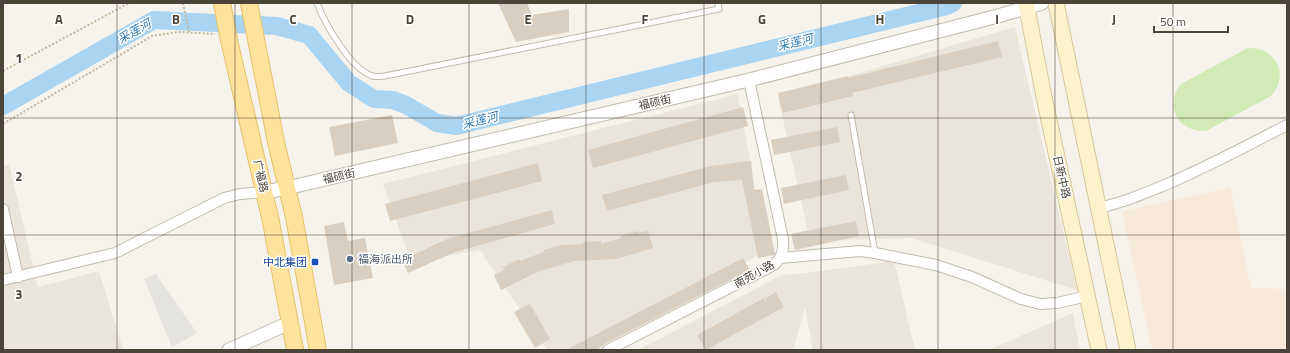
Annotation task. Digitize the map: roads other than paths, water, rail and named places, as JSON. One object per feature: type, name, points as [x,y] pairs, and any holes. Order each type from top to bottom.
[{"type":"main road","name":"广福路","points":[[249,3],[276,142],[294,217],[318,350]]},
{"type":"main road","points":[[1056,3],[1128,350]]},
{"type":"main road","name":"广福路","points":[[222,4],[229,40],[265,192],[295,350]]},
{"type":"main road","name":"日新中路","points":[[1026,5],[1044,98],[1099,350]]},
{"type":"street","name":"福硕街","points":[[265,192],[750,80],[1026,5],[1042,3]]},
{"type":"street","name":"南苑小路","points":[[608,350],[774,265],[780,258],[784,248],[783,239],[750,80]]},
{"type":"street","points":[[1098,208],[1134,198],[1191,174],[1287,125]]},
{"type":"street","points":[[3,280],[115,253],[224,198],[240,194],[265,192]]},
{"type":"street","points":[[3,209],[18,277]]},
{"type":"street","points":[[780,258],[860,251],[936,265],[972,277],[1022,299],[1040,304],[1057,303],[1088,296]]},
{"type":"street","points":[[229,350],[289,323]]},
{"type":"lane","points":[[317,3],[340,46],[359,67],[373,76],[392,75],[720,9],[718,3]]},
{"type":"lane","points":[[851,115],[875,253]]},
{"type":"waterway","name":"采莲河","points":[[3,106],[154,20],[277,26],[309,35],[349,83],[374,99],[393,100],[406,105],[437,123],[456,126],[947,6],[953,3]]},
{"type":"place","name":"福海派出所","points":[[350,259]]},
{"type":"place","name":"中北集团","points":[[315,262]]}]
